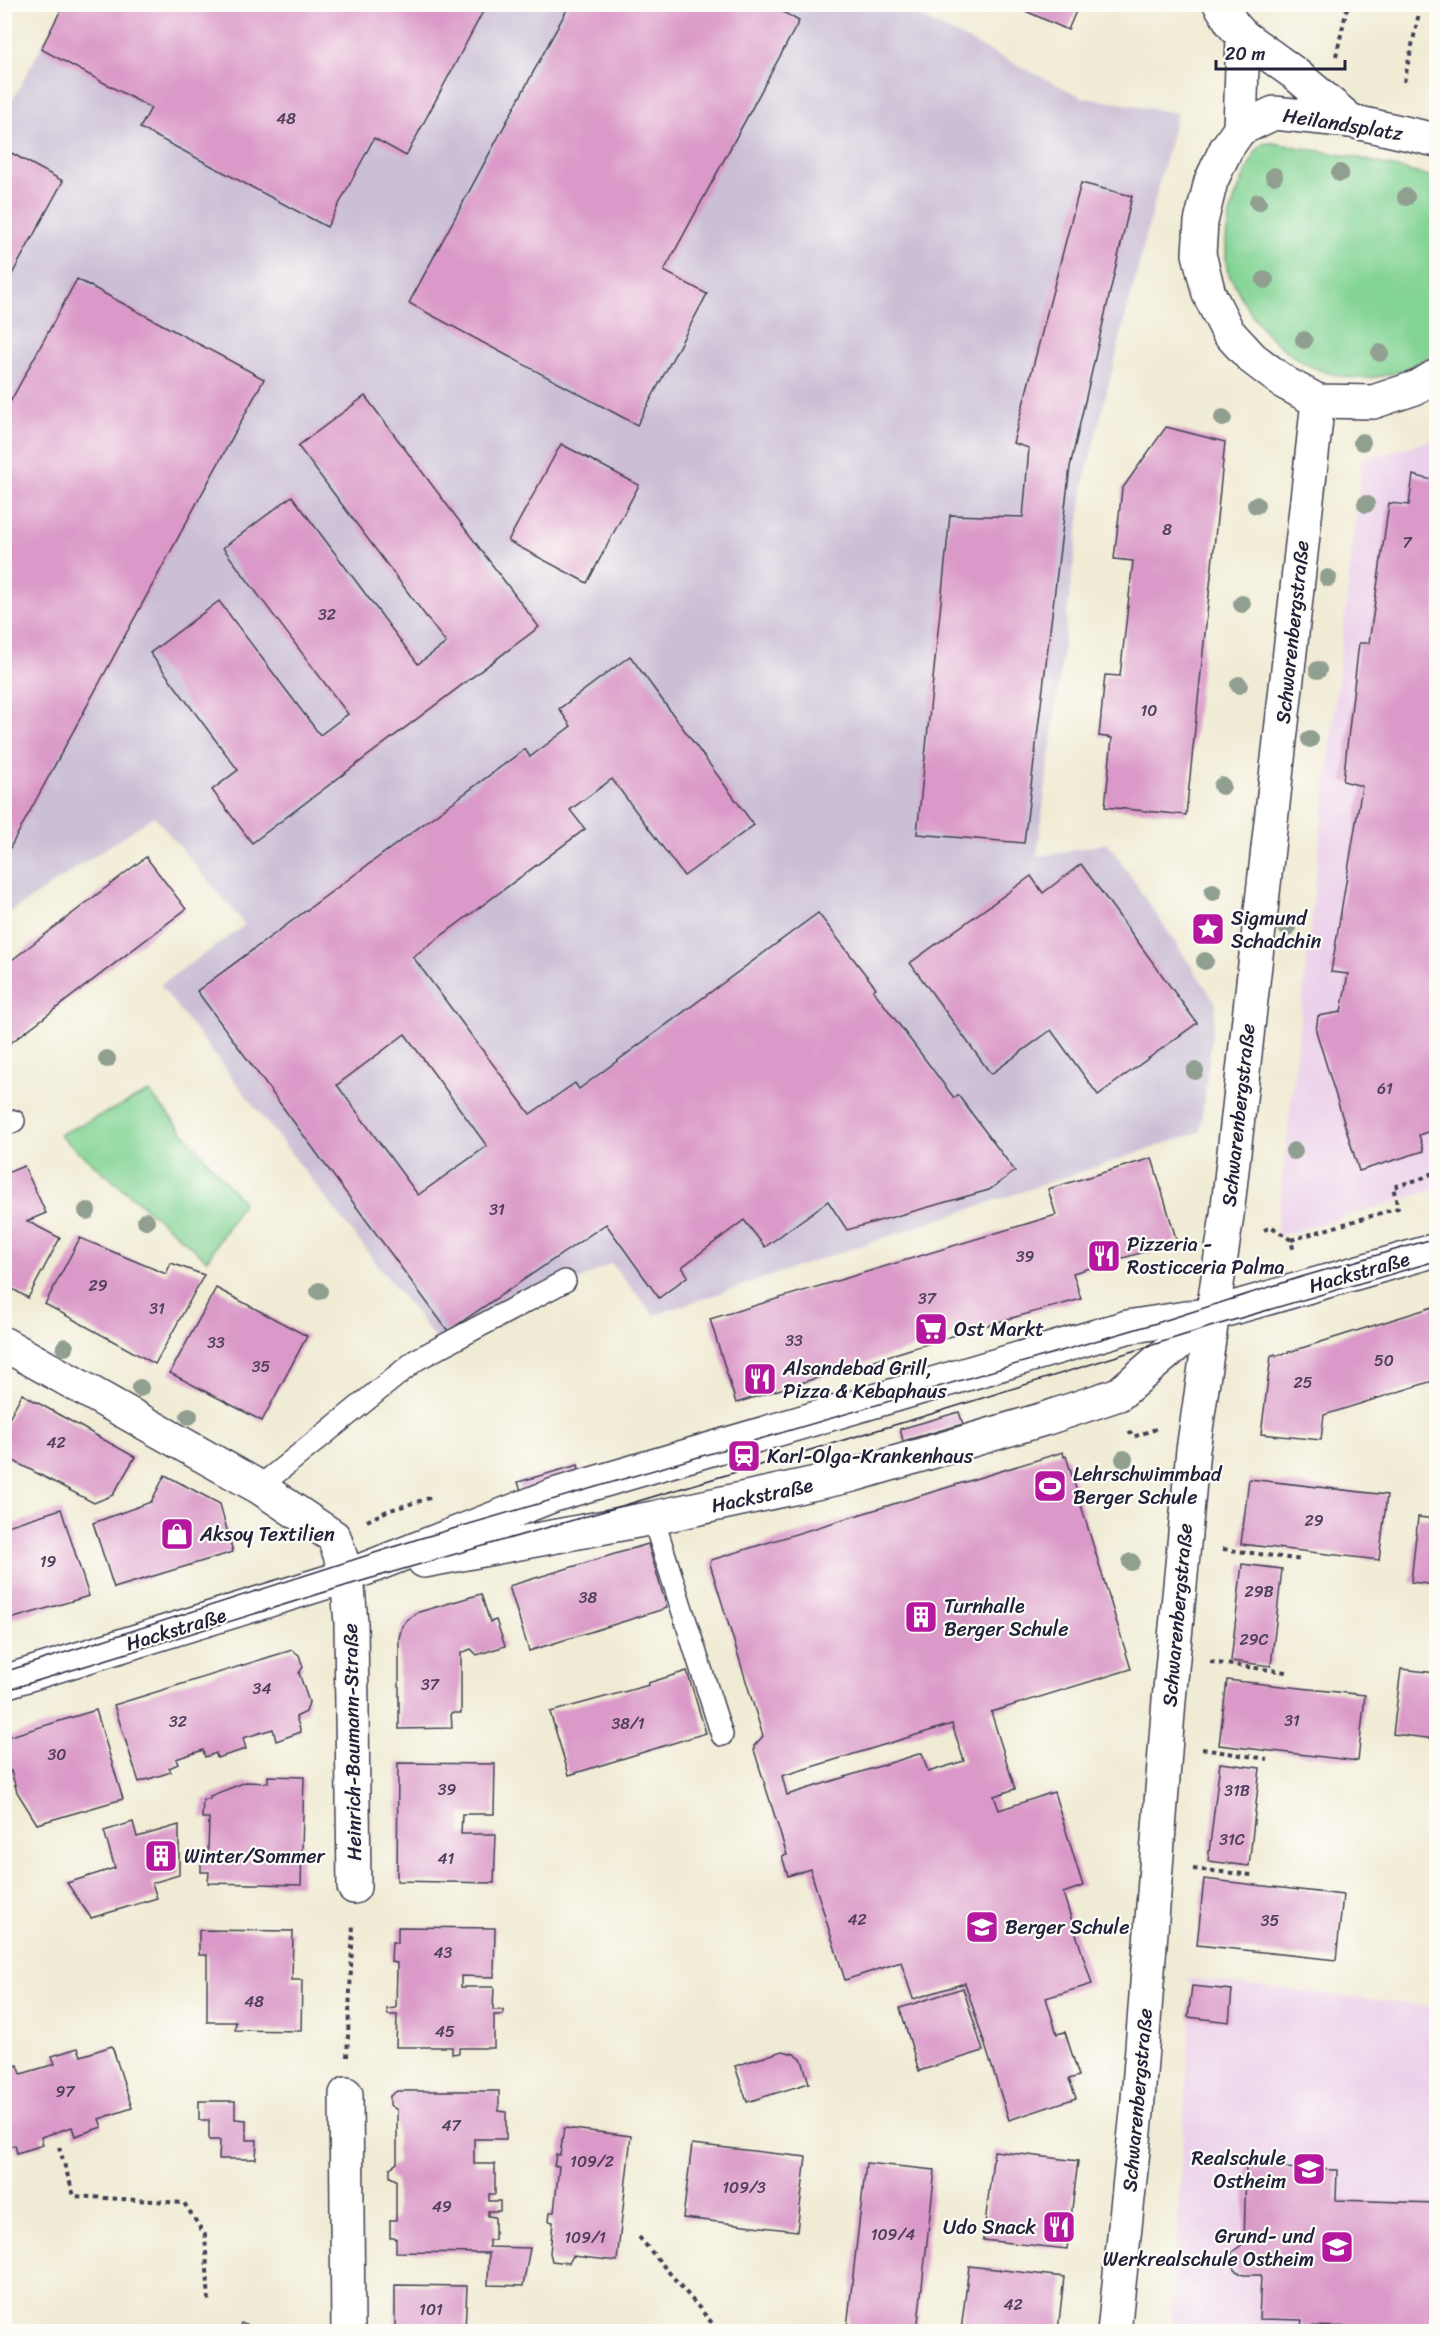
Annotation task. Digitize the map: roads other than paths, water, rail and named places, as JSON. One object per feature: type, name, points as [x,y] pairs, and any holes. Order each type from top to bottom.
[{"type":"street","points":[[1220,4],[1243,36],[1294,73],[1351,121]]},
{"type":"street","points":[[1243,36],[1240,129],[1226,149],[1211,181],[1201,222],[1198,254],[1209,294],[1227,332],[1252,358],[1285,383],[1318,401],[1372,402],[1418,387],[1437,376]]},
{"type":"street","name":"Heilandsplatz","points":[[1240,129],[1274,113],[1351,121],[1437,140]]},
{"type":"street","name":"Schwarenbergstraße","points":[[1114,2331],[1137,2112],[1192,1450],[1227,1215],[1318,401]]},
{"type":"street","name":"Hackstraße","points":[[4,1682],[346,1569],[554,1495],[1127,1327],[1212,1314],[1437,1250]]},
{"type":"street","name":"Hackstraße","points":[[346,1569],[653,1518],[853,1474],[1044,1419],[1119,1394],[1212,1314]]},
{"type":"street","name":"Heinrich-Baumann-Straße","points":[[4,1344],[259,1487],[334,1537],[346,1569],[351,1635],[354,1887]]},
{"type":"street","points":[[346,2094],[348,2331]]},
{"type":"lane","points":[[259,1487],[416,1360],[566,1281]]},
{"type":"lane","points":[[653,1518],[722,1735]]},
{"type":"tram line","points":[[4,1672],[418,1539],[1160,1322],[1301,1277],[1436,1238]]},
{"type":"tram line","points":[[4,1691],[348,1585],[928,1415],[1210,1327],[1436,1261]]},
{"type":"place","name":"Sigmund Schadchin","points":[[1208,929]]},
{"type":"place","name":"Pizzeria - Rosticceria Palma","points":[[1104,1256]]},
{"type":"place","name":"Ost Markt","points":[[931,1329]]},
{"type":"place","name":"Alsandebad Grill, Pizza & Kebaphaus","points":[[760,1379]]},
{"type":"place","name":"Karl-Olga-Krankenhaus","points":[[744,1456]]},
{"type":"place","name":"Lehrschwimmbad Berger Schule","points":[[1050,1486]]},
{"type":"place","name":"Aksoy Textilien","points":[[177,1534]]},
{"type":"place","name":"Turnhalle Berger Schule","points":[[921,1617]]},
{"type":"place","name":"Winter/Sommer","points":[[161,1856]]},
{"type":"place","name":"Berger Schule","points":[[982,1927]]},
{"type":"place","name":"Realschule Ostheim","points":[[1309,2169]]},
{"type":"place","name":"Udo Snack","points":[[1059,2227]]},
{"type":"place","name":"Grund- und Werkrealschule Ostheim","points":[[1337,2247]]}]
